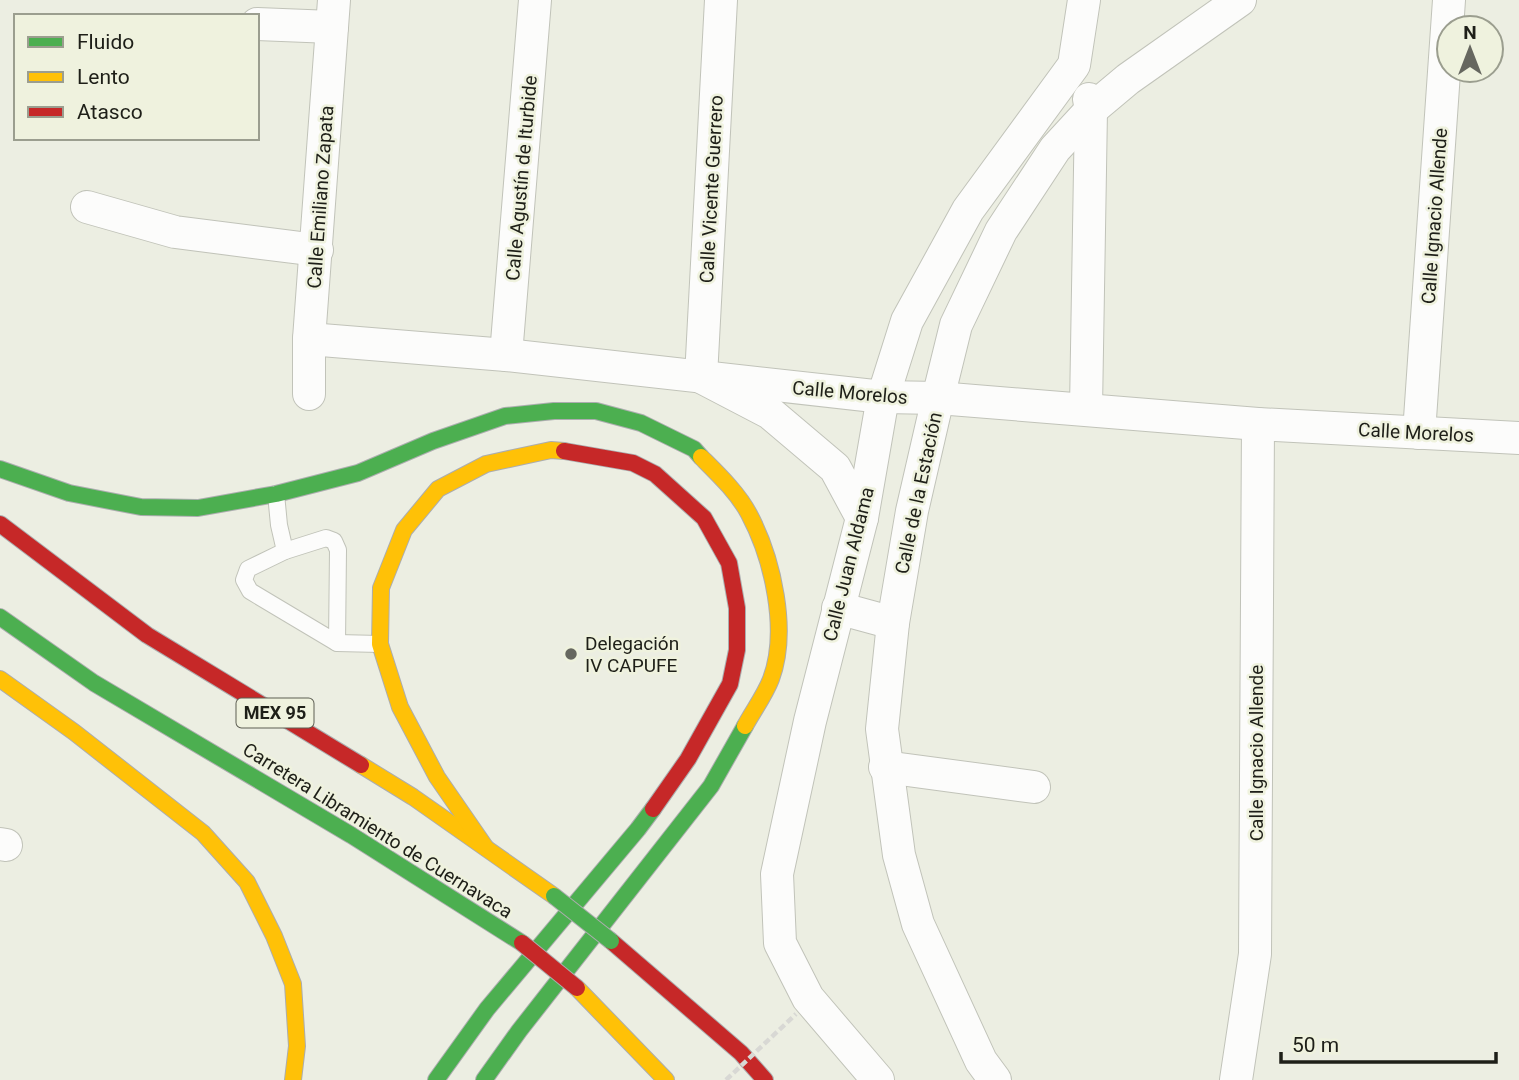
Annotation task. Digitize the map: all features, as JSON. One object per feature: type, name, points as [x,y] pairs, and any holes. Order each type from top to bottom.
[{"type":"highway","points":[[0,469],[69,493],[141,507],[198,508],[276,494],[358,473],[433,441],[505,416],[554,411],[596,411],[641,422],[694,449],[723,479],[749,513],[772,573],[780,628],[771,679],[711,786],[519,1031],[484,1080]]},
{"type":"highway","points":[[436,1080],[487,1009],[638,829],[688,759],[730,684],[737,650],[737,608],[729,563],[704,518],[654,474],[633,464],[551,450],[486,464],[438,489],[404,530],[381,588],[380,643],[400,707],[430,765],[486,848]]},
{"type":"highway","name":"Carretera Libramiento de Cuernavaca","points":[[0,524],[147,635],[413,797],[554,896],[611,941],[741,1053],[765,1080]]},
{"type":"highway","name":"Carretera Libramiento de Cuernavaca","points":[[0,617],[94,683],[351,835],[522,943],[577,988],[666,1080]]},
{"type":"highway","points":[[0,679],[74,732],[203,833],[247,882],[274,936],[292,984],[298,1045],[293,1080]]},
{"type":"street","name":"Calle Agustín de Iturbide","points":[[506,355],[535,0]]},
{"type":"street","name":"Calle Vicente Guerrero","points":[[701,377],[721,0]]},
{"type":"street","name":"Calle Juan Aldama","points":[[878,1080],[808,998],[780,943],[777,874],[810,721],[862,518],[883,397],[907,321],[968,210],[1074,65],[1084,0]]},
{"type":"street","name":"Calle de la Estación","points":[[995,1080],[981,1061],[918,924],[899,855],[885,767],[882,729],[893,623],[912,511],[956,325],[1001,231],[1055,149],[1091,110],[1128,79],[1240,0]]},
{"type":"street","name":"Calle Ignacio Allende","points":[[1419,433],[1448,0]]},
{"type":"street","points":[[259,24],[333,14]]},
{"type":"street","name":"Calle Emiliano Zapata","points":[[309,394],[309,339],[333,14]]},
{"type":"street","points":[[1074,65],[1088,95],[1091,110],[1086,409]]},
{"type":"street","points":[[87,207],[175,233],[317,250]]},
{"type":"street","name":"Calle Morelos","points":[[309,339],[506,355],[883,397],[938,398],[1258,424],[1519,438]]},
{"type":"street","points":[[701,377],[770,413],[835,468],[862,518]]},
{"type":"street","name":"Calle Ignacio Allende","points":[[1236,1080],[1255,954],[1258,424]]},
{"type":"street","points":[[838,608],[893,623]]},
{"type":"street","points":[[885,767],[1034,787]]},
{"type":"lane","points":[[276,494],[285,551]]},
{"type":"lane","points":[[337,643],[338,550],[334,541],[326,538],[285,551],[248,569],[244,580],[250,591],[337,643],[380,643]]},
{"type":"path","points":[[726,1080],[796,1014]]},
{"type":"traffic: fast","points":[[0,469],[69,493],[141,507],[198,508],[276,494],[358,473],[433,441],[505,416],[554,411],[596,411],[641,423],[694,449],[701,457]]},
{"type":"traffic: fast","points":[[0,617],[94,683],[351,835],[522,943]]},
{"type":"traffic: fast","points":[[484,1080],[519,1031],[711,786],[745,726]]},
{"type":"traffic: fast","points":[[436,1080],[487,1009],[653,809]]},
{"type":"traffic: fast","points":[[554,896],[611,941]]},
{"type":"traffic: slow","points":[[486,848],[437,777],[400,707],[380,644],[381,588],[404,530],[438,489],[486,464],[551,450],[564,451]]},
{"type":"traffic: slow","points":[[701,457],[733,491],[749,514],[765,552],[776,595],[779,639],[776,660],[771,679],[745,726]]},
{"type":"traffic: slow","points":[[0,679],[74,732],[203,833],[247,882],[274,936],[293,984],[297,1046],[293,1080]]},
{"type":"traffic: slow","points":[[361,765],[413,797],[554,896]]},
{"type":"traffic: slow","points":[[577,988],[666,1080]]},
{"type":"traffic: jam","points":[[564,451],[633,463],[655,474],[704,518],[729,563],[737,608],[737,650],[730,684],[688,759],[653,809]]},
{"type":"traffic: jam","points":[[0,524],[147,635],[361,765]]},
{"type":"traffic: jam","points":[[611,941],[741,1053],[765,1080]]},
{"type":"traffic: jam","points":[[522,943],[577,988]]},
{"type":"place","name":"Delegación IV CAPUFE","points":[[571,654]]}]
